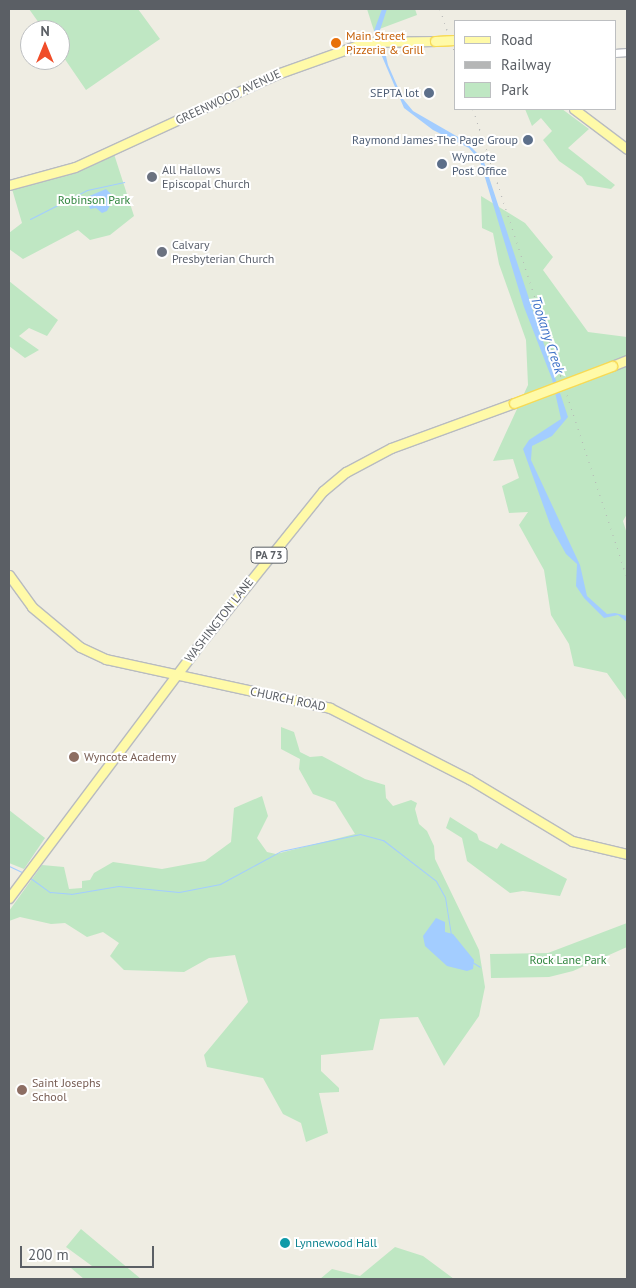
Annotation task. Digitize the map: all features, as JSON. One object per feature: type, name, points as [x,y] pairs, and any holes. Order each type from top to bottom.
[{"type":"main road","name":"GREENWOOD AVENUE","points":[[9,185],[75,167],[277,74],[375,41],[454,40]]},
{"type":"main road","points":[[575,110],[627,148]]},
{"type":"main road","name":"WASHINGTON LANE","points":[[9,898],[176,676],[306,508],[338,479],[391,448],[627,360]]},
{"type":"main road","name":"CHURCH ROAD","points":[[9,575],[32,607],[80,647],[106,659],[176,676],[330,708],[469,779],[572,841],[627,854]]},
{"type":"green space","points":[[29,9],[138,9],[160,39],[86,90],[70,67],[70,20],[37,20]]},
{"type":"green space","points":[[367,9],[415,9],[417,15],[374,31]]},
{"type":"green space","points":[[525,110],[563,110],[589,129],[568,148],[615,185],[611,189],[587,185],[582,177],[559,161],[543,140],[552,131],[541,118],[532,126]]},
{"type":"green space","name":"Robinson Park","points":[[114,154],[134,216],[110,235],[90,240],[78,230],[23,259],[9,249],[9,233],[22,223],[12,189],[77,171]]},
{"type":"green space","points":[[481,196],[525,223],[553,257],[543,270],[588,332],[627,337],[627,514],[623,521],[627,534],[627,701],[607,673],[574,666],[569,644],[551,615],[544,570],[519,525],[528,512],[509,513],[502,486],[519,478],[513,459],[493,461],[528,385],[526,340],[499,264],[493,233],[482,228]]},
{"type":"green space","points":[[9,281],[58,320],[47,336],[29,328],[19,336],[39,350],[25,358],[9,346]]},
{"type":"green space","points":[[281,727],[294,732],[300,752],[310,757],[322,756],[365,779],[385,785],[386,798],[393,806],[411,800],[417,803],[415,809],[419,824],[427,831],[434,846],[435,859],[479,950],[485,987],[479,1016],[444,1066],[418,1017],[380,1019],[373,1050],[321,1055],[321,1071],[339,1088],[339,1092],[319,1093],[328,1133],[306,1142],[301,1123],[283,1114],[263,1078],[207,1067],[204,1055],[248,1002],[235,955],[209,958],[184,972],[124,970],[110,956],[119,943],[103,932],[87,937],[65,923],[51,924],[20,917],[9,921],[9,911],[42,865],[64,867],[69,889],[82,888],[82,881],[90,880],[94,873],[113,862],[162,869],[205,861],[231,842],[234,808],[262,796],[268,816],[257,838],[267,852],[276,854],[355,834],[335,802],[313,794],[299,769],[300,759],[281,749]]},
{"type":"green space","points":[[9,810],[45,838],[24,869],[9,863]]},
{"type":"green space","points":[[450,817],[477,834],[479,840],[497,849],[501,843],[567,879],[560,896],[523,891],[510,893],[467,861],[462,838],[446,828]]},
{"type":"green space","name":"Rock Lane Park","points":[[627,923],[627,947],[573,971],[549,977],[491,978],[490,954],[548,953]]},
{"type":"green space","points":[[81,1229],[141,1279],[84,1279],[71,1268],[92,1266],[66,1247]]},
{"type":"green space","points":[[395,1247],[423,1256],[454,1279],[320,1279],[332,1269],[360,1276]]},
{"type":"water","points":[[382,9],[387,9],[380,30],[388,65],[403,99],[413,111],[465,141],[483,159],[568,417],[552,436],[532,446],[531,460],[580,565],[587,596],[607,614],[615,613],[627,616],[627,622],[618,615],[604,618],[584,598],[576,586],[577,564],[566,554],[551,527],[523,449],[529,440],[561,419],[552,379],[524,307],[480,161],[469,148],[433,130],[404,108],[378,47],[374,31]]},
{"type":"water","points":[[106,189],[114,197],[107,211],[102,213],[96,208],[90,209],[87,197]]},
{"type":"water","points":[[436,918],[445,922],[445,932],[453,934],[474,960],[473,969],[467,971],[447,966],[425,946],[423,936]]},
{"type":"waterway","points":[[30,219],[87,190],[124,182]]},
{"type":"waterway","points":[[29,877],[50,892],[71,894],[118,886],[179,892],[220,884],[281,851],[360,834],[383,840],[436,881],[445,897],[451,934]]},
{"type":"waterway","points":[[9,866],[24,873]]},
{"type":"waterway","points":[[472,962],[480,967]]},
{"type":"railway","points":[[440,9],[454,50]]},
{"type":"railway","points":[[473,110],[627,578]]},
{"type":"place","name":"Main Street Pizzeria & Grill","points":[[336,43]]},
{"type":"place","name":"SEPTA lot","points":[[429,93]]},
{"type":"place","name":"Raymond James-The Page Group","points":[[528,140]]},
{"type":"place","name":"Wyncote Post Office","points":[[442,164]]},
{"type":"place","name":"All Hallows Episcopal Church","points":[[152,177]]},
{"type":"place","name":"Calvary Presbyterian Church","points":[[162,252]]},
{"type":"place","name":"Wyncote Academy","points":[[74,757]]},
{"type":"place","name":"Saint Josephs School","points":[[22,1090]]},
{"type":"place","name":"Lynnewood Hall","points":[[285,1243]]},
{"type":"water label","name":"Tookany Creek","points":[[548,335]]}]
